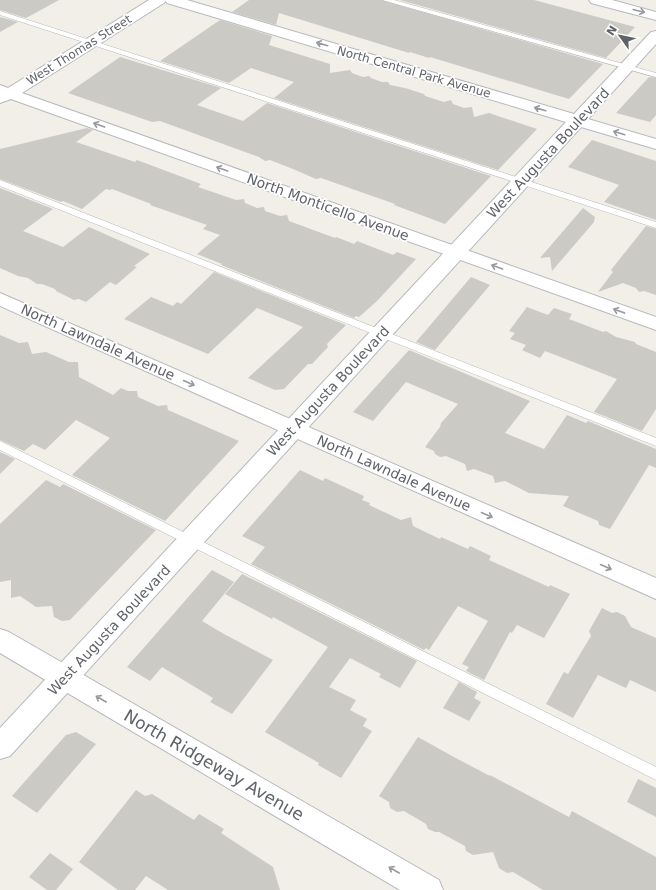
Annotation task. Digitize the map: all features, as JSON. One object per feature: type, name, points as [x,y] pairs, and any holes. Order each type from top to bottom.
[{"type":"street","name":"West Thomas Street","points":[[3,94],[159,0]]},
{"type":"street","name":"North Central Park Avenue","points":[[172,0],[656,144]]},
{"type":"street","points":[[596,0],[656,16]]},
{"type":"street","name":"West Augusta Boulevard","points":[[0,747],[656,35]]},
{"type":"street","name":"North Monticello Avenue","points":[[3,94],[456,252],[656,324]]},
{"type":"street","name":"North Lawndale Avenue","points":[[0,299],[656,589]]},
{"type":"street","name":"North Ridgeway Avenue","points":[[0,640],[428,890]]},
{"type":"lane","points":[[386,0],[656,75]]},
{"type":"lane","points":[[0,13],[656,225]]},
{"type":"lane","points":[[0,183],[656,442]]},
{"type":"lane","points":[[0,445],[656,774]]},
{"type":"building","points":[[0,0],[59,0],[26,18],[0,10]]},
{"type":"building","points":[[249,0],[381,0],[603,64],[569,99],[430,57],[409,53],[279,13],[276,25],[232,12]]},
{"type":"building","points":[[400,0],[534,0],[635,27],[606,58]]},
{"type":"building","points":[[0,17],[18,22],[0,32]]},
{"type":"building","points":[[220,20],[272,36],[269,45],[330,64],[330,73],[350,70],[352,73],[363,77],[369,76],[382,82],[388,82],[390,85],[405,88],[444,102],[451,100],[453,104],[464,108],[472,107],[474,117],[489,113],[537,129],[498,170],[274,98],[294,82],[251,68],[229,83],[160,61]]},
{"type":"building","points":[[120,57],[221,88],[197,105],[243,121],[267,103],[491,176],[445,224],[394,205],[395,204],[321,178],[316,179],[270,160],[265,161],[259,157],[160,121],[152,122],[68,93]]},
{"type":"building","points":[[649,77],[656,78],[656,115],[650,122],[616,113]]},
{"type":"building","points":[[87,128],[93,130],[76,142],[135,162],[137,160],[201,184],[198,187],[236,200],[244,199],[245,203],[257,208],[264,207],[265,211],[280,216],[287,215],[289,221],[335,238],[336,237],[354,244],[357,241],[393,255],[397,252],[416,259],[377,301],[359,317],[356,316],[354,318],[197,254],[220,235],[203,229],[207,225],[150,205],[151,204],[112,189],[106,189],[82,209],[0,179],[0,149]]},
{"type":"building","points":[[592,140],[656,161],[656,220],[604,202],[619,185],[568,167]]},
{"type":"building","points":[[0,188],[53,209],[23,231],[63,247],[89,227],[150,254],[134,266],[137,267],[116,285],[110,282],[86,302],[79,299],[74,300],[56,291],[55,289],[42,284],[37,284],[28,278],[18,276],[0,268]]},
{"type":"building","points":[[583,208],[595,217],[594,222],[552,271],[550,257],[540,258]]},
{"type":"building","points":[[646,226],[656,229],[656,295],[644,291],[639,292],[636,288],[623,283],[598,292],[613,272],[611,270]]},
{"type":"building","points":[[214,272],[346,325],[327,344],[328,347],[312,364],[308,364],[284,389],[275,390],[248,378],[303,327],[257,308],[208,354],[124,319],[151,297],[173,306],[177,302],[181,304]]},
{"type":"building","points":[[471,277],[490,285],[435,350],[416,342]]},
{"type":"building","points":[[527,307],[548,315],[554,308],[572,314],[569,319],[603,332],[606,331],[616,337],[635,342],[636,344],[656,352],[656,409],[642,431],[594,412],[617,379],[545,351],[540,358],[522,350],[526,345],[510,339],[515,333],[509,331]]},
{"type":"building","points":[[0,335],[19,343],[28,342],[32,354],[46,352],[69,362],[78,362],[79,377],[113,395],[121,388],[128,391],[137,391],[138,397],[158,406],[167,405],[168,410],[239,441],[165,521],[72,475],[110,438],[76,420],[45,450],[33,444],[24,451],[0,440]]},
{"type":"building","points":[[409,350],[530,401],[505,433],[544,449],[567,415],[586,423],[588,421],[656,449],[656,468],[649,465],[610,529],[599,525],[598,521],[563,506],[569,496],[529,493],[505,481],[495,483],[493,476],[474,469],[467,471],[465,464],[446,456],[440,457],[435,454],[434,451],[425,447],[440,427],[441,423],[458,404],[406,382],[373,421],[353,412]]},
{"type":"building","points":[[0,452],[15,459],[0,474]]},
{"type":"building","points":[[300,470],[323,481],[325,478],[364,496],[362,500],[370,503],[369,505],[401,520],[411,517],[413,526],[440,539],[441,537],[468,549],[470,546],[491,556],[489,560],[549,587],[550,585],[570,594],[544,638],[517,625],[512,633],[510,632],[484,680],[466,671],[469,667],[462,664],[488,621],[458,606],[429,650],[426,648],[424,650],[251,564],[265,547],[242,536]]},
{"type":"building","points":[[46,480],[60,487],[63,484],[156,530],[70,620],[62,621],[54,617],[52,606],[36,607],[20,596],[11,598],[11,580],[0,582],[0,524]]},
{"type":"building","points":[[212,570],[234,582],[202,621],[273,660],[232,714],[210,702],[213,698],[162,667],[150,681],[127,667]]},
{"type":"building","points":[[242,574],[417,661],[400,688],[379,677],[381,674],[350,658],[329,687],[356,700],[350,710],[367,719],[363,726],[372,731],[341,778],[318,765],[319,763],[265,732],[328,647],[273,617],[272,619],[225,594]]},
{"type":"building","points":[[602,608],[612,613],[617,612],[625,616],[631,627],[656,638],[656,692],[630,680],[626,688],[598,675],[573,718],[546,704],[564,672],[568,674],[591,636],[589,631]]},
{"type":"building","points":[[459,682],[477,692],[474,698],[481,702],[469,721],[443,708]]},
{"type":"building","points":[[76,732],[96,744],[37,813],[12,796],[66,735]]},
{"type":"building","points":[[418,737],[569,817],[572,811],[656,857],[656,890],[543,890],[513,872],[507,873],[499,868],[493,852],[473,855],[466,851],[465,846],[439,832],[428,829],[426,824],[404,811],[397,812],[390,808],[389,802],[379,796]]},
{"type":"building","points":[[638,779],[656,788],[656,817],[627,802]]},
{"type":"building","points":[[136,790],[145,796],[152,794],[194,820],[199,814],[224,829],[221,833],[273,867],[280,890],[168,890],[146,876],[135,890],[118,890],[79,862]]},
{"type":"building","points":[[50,853],[73,869],[56,890],[47,890],[29,877]]}]
